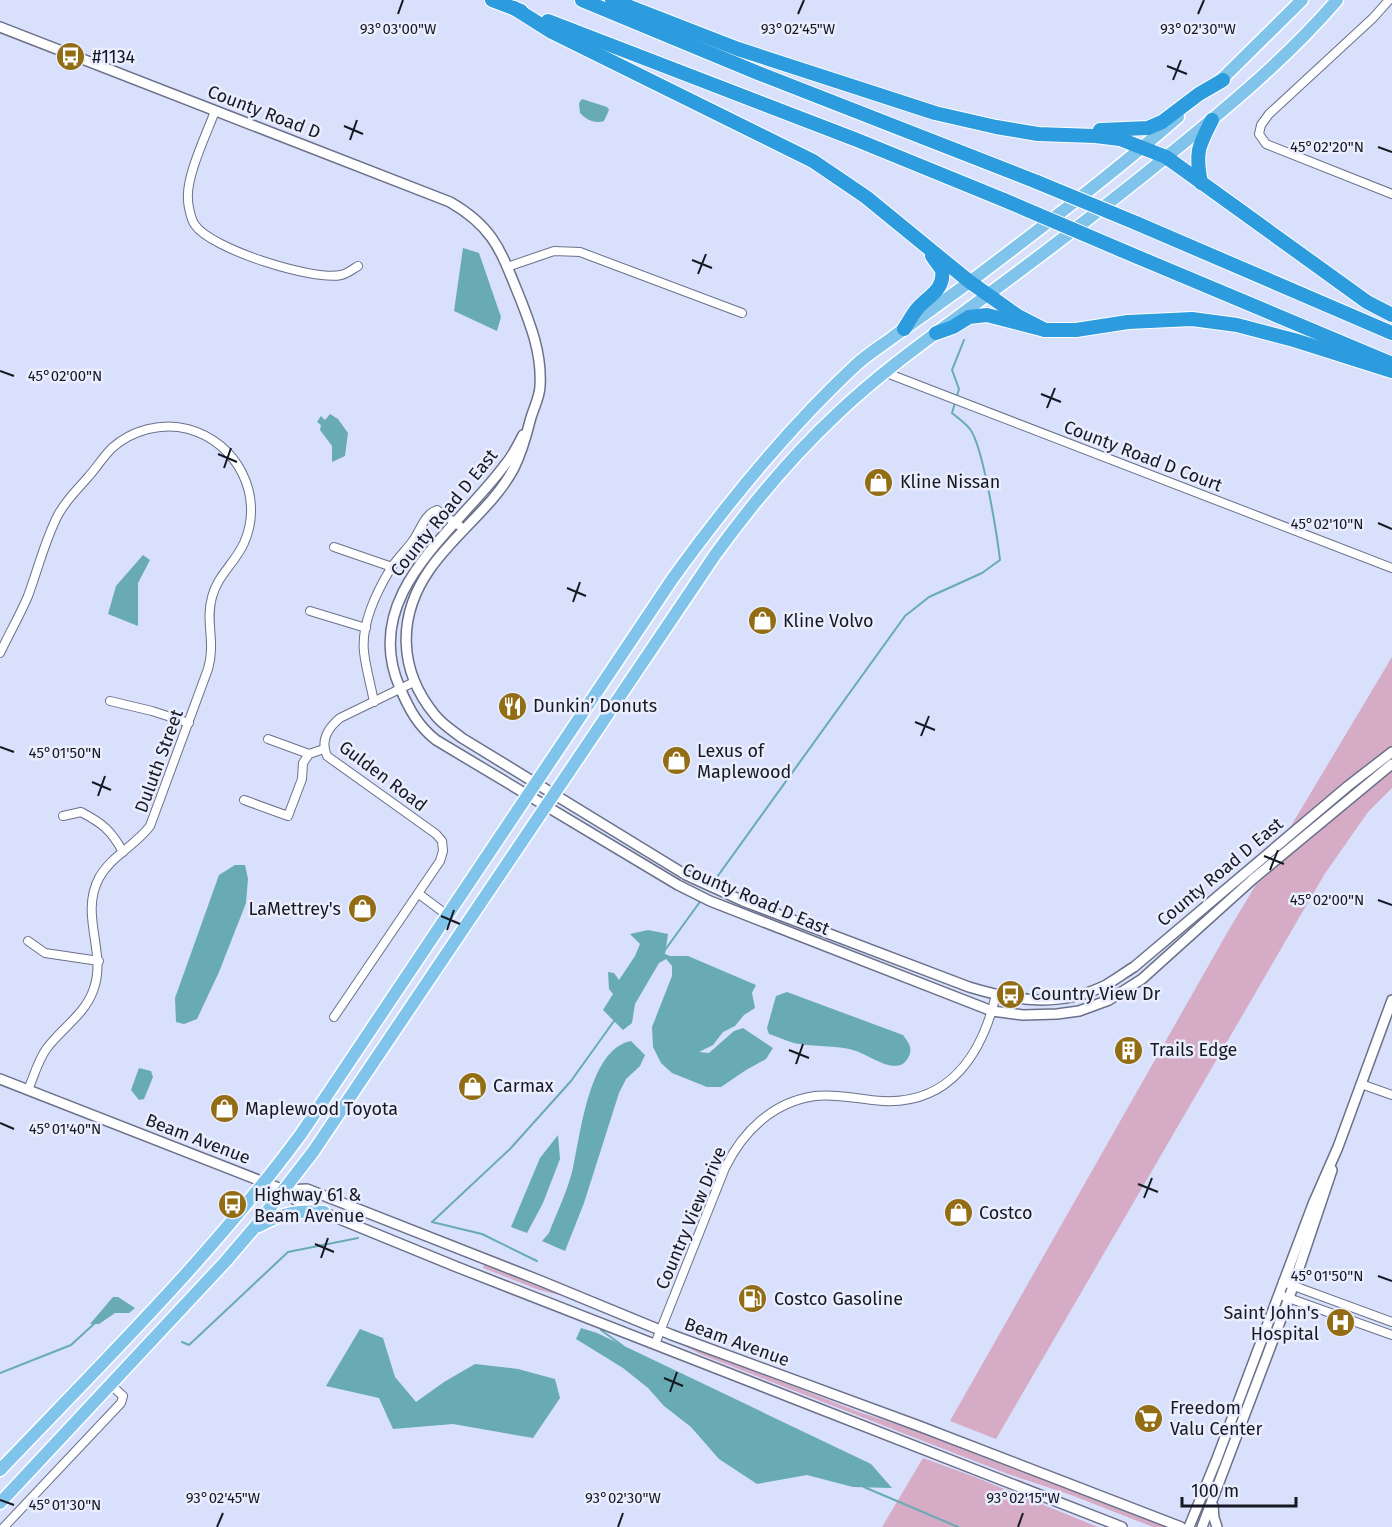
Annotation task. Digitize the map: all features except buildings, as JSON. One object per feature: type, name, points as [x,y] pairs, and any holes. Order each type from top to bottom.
[{"type":"highway","points":[[492,0],[857,140],[1392,363]]},
{"type":"highway","points":[[582,0],[758,73],[1037,182],[1392,333]]},
{"type":"highway","points":[[612,0],[728,45],[934,113],[996,128],[1038,134],[1120,139],[1166,157],[1367,302],[1392,315]]},
{"type":"highway","points":[[514,8],[573,42],[813,161],[866,197],[970,282],[1018,316],[1045,330]]},
{"type":"highway","points":[[996,128],[1084,131],[1148,128],[1161,122],[1199,94],[1223,80]]},
{"type":"highway","points":[[1201,183],[1196,160],[1200,144],[1212,120]]},
{"type":"highway","points":[[904,329],[917,309],[938,289],[943,278],[942,270],[937,262],[906,229]]},
{"type":"highway","points":[[936,333],[953,327],[969,317],[987,315],[1045,330],[1076,330],[1128,322],[1192,319],[1237,325],[1294,340],[1392,371]]},
{"type":"main road","points":[[0,1470],[147,1316],[265,1182],[308,1124],[673,578],[732,500],[776,447],[859,362],[970,282],[1142,148],[1223,80],[1302,0]]},
{"type":"main road","points":[[0,1503],[179,1314],[255,1227],[313,1152],[716,555],[753,505],[804,446],[837,413],[884,372],[1088,220],[1212,120],[1277,62],[1337,0]]},
{"type":"main road","points":[[255,1227],[290,1212],[324,1212]]},
{"type":"street","points":[[1389,0],[1373,18],[1269,114],[1261,125],[1259,134],[1266,144],[1392,194]]},
{"type":"street","name":"County Road D","points":[[0,27],[450,202],[471,214],[487,230],[500,250],[539,354],[540,387],[530,422]]},
{"type":"street","points":[[215,111],[190,179],[188,199],[195,225],[212,239],[246,255],[287,268],[321,276],[343,275],[357,266]]},
{"type":"street","points":[[507,267],[554,251],[580,252],[742,313]]},
{"type":"street","name":"County Road D Court","points":[[884,372],[1392,568]]},
{"type":"street","name":"County Road D East","points":[[530,422],[505,466],[409,578],[397,605],[391,636],[390,654],[393,674],[411,713],[427,733],[547,808],[678,885],[710,900],[992,1011],[1023,1015],[1079,1011],[1108,1000],[1142,979],[1254,879],[1392,764]]},
{"type":"street","name":"County Road D East","points":[[530,422],[524,447],[501,488],[430,568],[414,595],[407,621],[405,642],[409,668],[418,692],[436,717],[462,738],[672,867],[717,890],[787,919],[969,987],[1029,1001],[1056,1000],[1105,985],[1134,967],[1348,786],[1392,752]]},
{"type":"street","name":"Duluth Street","points":[[0,653],[27,599],[58,515],[66,502],[114,446],[136,432],[171,426],[198,432],[222,446],[238,465],[248,487],[251,509],[244,544],[223,573],[212,595],[210,619],[213,647],[211,658],[150,826],[136,843],[102,872],[93,892],[90,914],[99,961],[97,977],[87,1003],[44,1053],[28,1089]]},
{"type":"street","points":[[374,702],[364,649],[366,628],[377,594],[392,567],[413,541],[432,511],[437,510],[464,529]]},
{"type":"street","points":[[334,547],[392,567]]},
{"type":"street","points":[[310,610],[366,628]]},
{"type":"street","name":"Gulden Road","points":[[334,1017],[419,894],[440,861],[443,851],[442,841],[436,834],[327,756],[324,749],[326,734],[340,718],[414,682]]},
{"type":"street","points":[[110,701],[189,723]]},
{"type":"street","points":[[268,739],[309,754]]},
{"type":"street","points":[[244,800],[288,816],[302,779],[303,763],[309,754],[324,749]]},
{"type":"street","points":[[63,816],[81,812],[96,820],[111,832],[123,852]]},
{"type":"street","points":[[419,894],[447,915]]},
{"type":"street","points":[[28,940],[45,953],[99,961]]},
{"type":"street","name":"Country View Drive","points":[[655,1344],[725,1168],[733,1152],[757,1123],[781,1107],[813,1096],[838,1095],[898,1101],[925,1095],[946,1084],[962,1071],[973,1055],[992,1011],[996,995]]},
{"type":"street","points":[[1189,1527],[1279,1294],[1288,1284],[1324,1197],[1338,1147],[1392,1000]]},
{"type":"street","name":"Beam Avenue","points":[[0,1079],[265,1182],[284,1190],[298,1202],[457,1267],[1122,1527]]},
{"type":"street","points":[[1361,1084],[1392,1095]]},
{"type":"street","name":"Beam Avenue","points":[[284,1190],[307,1189],[541,1281],[660,1331],[919,1426],[1181,1527]]},
{"type":"street","points":[[1202,1527],[1289,1298],[1288,1284]]},
{"type":"street","points":[[1288,1284],[1392,1322]]},
{"type":"street","points":[[1279,1294],[1392,1335]]},
{"type":"street","points":[[4,1527],[121,1403],[123,1396],[111,1385]]},
{"type":"street","points":[[1213,1501],[1217,1527]]},
{"type":"street","points":[[1083,1512],[1107,1527]]},
{"type":"shaded area","points":[[582,99],[607,107],[609,110],[604,121],[591,121],[580,113],[579,103]]},
{"type":"shaded area","points":[[463,248],[479,253],[501,317],[497,331],[454,311]]},
{"type":"shaded area","points":[[330,414],[338,419],[348,433],[345,456],[332,462],[332,446],[320,430],[321,425],[317,422],[321,416],[325,420]]},
{"type":"shaded area","points":[[143,555],[150,560],[138,583],[138,626],[108,614],[116,586]]},
{"type":"shaded area","points":[[1392,657],[1392,788],[1368,812],[1324,875],[996,1439],[950,1421],[1227,933]]},
{"type":"shaded area","points":[[235,865],[245,865],[248,879],[246,903],[219,972],[197,1019],[184,1024],[176,1022],[175,998],[219,875]]},
{"type":"shaded area","points":[[648,930],[668,934],[665,954],[688,956],[756,985],[752,993],[755,1008],[744,1015],[735,1026],[723,1032],[713,1045],[699,1052],[709,1053],[734,1031],[743,1028],[773,1048],[766,1059],[721,1087],[707,1087],[672,1073],[661,1063],[653,1047],[652,1027],[672,976],[672,966],[666,959],[659,963],[635,1004],[632,1023],[623,1030],[603,1010],[613,994],[609,989],[608,972],[614,973],[619,980],[640,944],[630,934]]},
{"type":"shaded area","points":[[787,992],[903,1035],[910,1048],[909,1056],[904,1063],[892,1066],[849,1049],[796,1043],[769,1034],[767,1028],[776,996]]},
{"type":"shaded area","points":[[631,1041],[645,1055],[640,1066],[626,1079],[619,1093],[584,1203],[565,1251],[542,1241],[549,1233],[568,1184],[589,1094],[596,1075],[605,1059],[617,1047]]},
{"type":"shaded area","points":[[139,1068],[151,1071],[153,1077],[144,1099],[139,1100],[131,1090]]},
{"type":"shaded area","points":[[558,1135],[560,1159],[543,1203],[527,1233],[511,1227],[540,1158]]},
{"type":"shaded area","points":[[484,1265],[559,1295],[539,1290],[483,1268]]},
{"type":"shaded area","points":[[113,1297],[118,1297],[135,1308],[129,1313],[115,1313],[99,1324],[90,1324]]},
{"type":"shaded area","points":[[581,1328],[597,1333],[871,1464],[892,1488],[853,1487],[807,1475],[757,1484],[719,1459],[691,1427],[664,1406],[648,1388],[623,1368],[576,1339]]},
{"type":"shaded area","points":[[360,1329],[383,1338],[395,1377],[416,1402],[475,1364],[518,1369],[555,1379],[560,1398],[533,1438],[453,1424],[393,1429],[379,1398],[326,1386]]},
{"type":"shaded area","points":[[684,1343],[859,1412],[943,1439],[1168,1527],[1153,1527],[1071,1495],[1008,1474],[700,1354],[683,1345]]},
{"type":"shaded area","points":[[923,1458],[975,1477],[1098,1527],[882,1527]]},
{"type":"waterway","points":[[712,884],[905,616],[929,597],[982,573],[1000,560],[989,491],[980,453],[970,429],[952,413],[959,389],[952,370],[964,340]]},
{"type":"waterway","points":[[665,950],[702,899]]},
{"type":"waterway","points":[[432,1222],[510,1149],[571,1081],[614,1021]]},
{"type":"waterway","points":[[432,1222],[482,1234],[537,1261]]},
{"type":"waterway","points":[[182,1342],[189,1345],[288,1252],[358,1238]]},
{"type":"waterway","points":[[0,1373],[71,1345],[95,1323]]},
{"type":"waterway","points":[[601,1330],[623,1346]]},
{"type":"waterway","points":[[864,1487],[958,1527]]},
{"type":"place","name":"#1134","points":[[71,57]]},
{"type":"place","name":"Kline Nissan","points":[[879,482]]},
{"type":"place","name":"Kline Volvo","points":[[762,621]]},
{"type":"place","name":"Dunkin’ Donuts","points":[[512,706]]},
{"type":"place","name":"Lexus of Maplewood","points":[[676,761]]},
{"type":"place","name":"LaMettrey's","points":[[362,909]]},
{"type":"place","name":"Country View Dr","points":[[1010,994]]},
{"type":"place","name":"Trails Edge","points":[[1129,1050]]},
{"type":"place","name":"Carmax","points":[[472,1086]]},
{"type":"place","name":"Maplewood Toyota","points":[[224,1109]]},
{"type":"place","name":"Highway 61 & Beam Avenue","points":[[233,1205]]},
{"type":"place","name":"Costco","points":[[958,1213]]},
{"type":"place","name":"Costco Gasoline","points":[[753,1299]]},
{"type":"place","name":"Saint John's Hospital","points":[[1340,1323]]},
{"type":"place","name":"Freedom Valu Center","points":[[1149,1418]]}]
